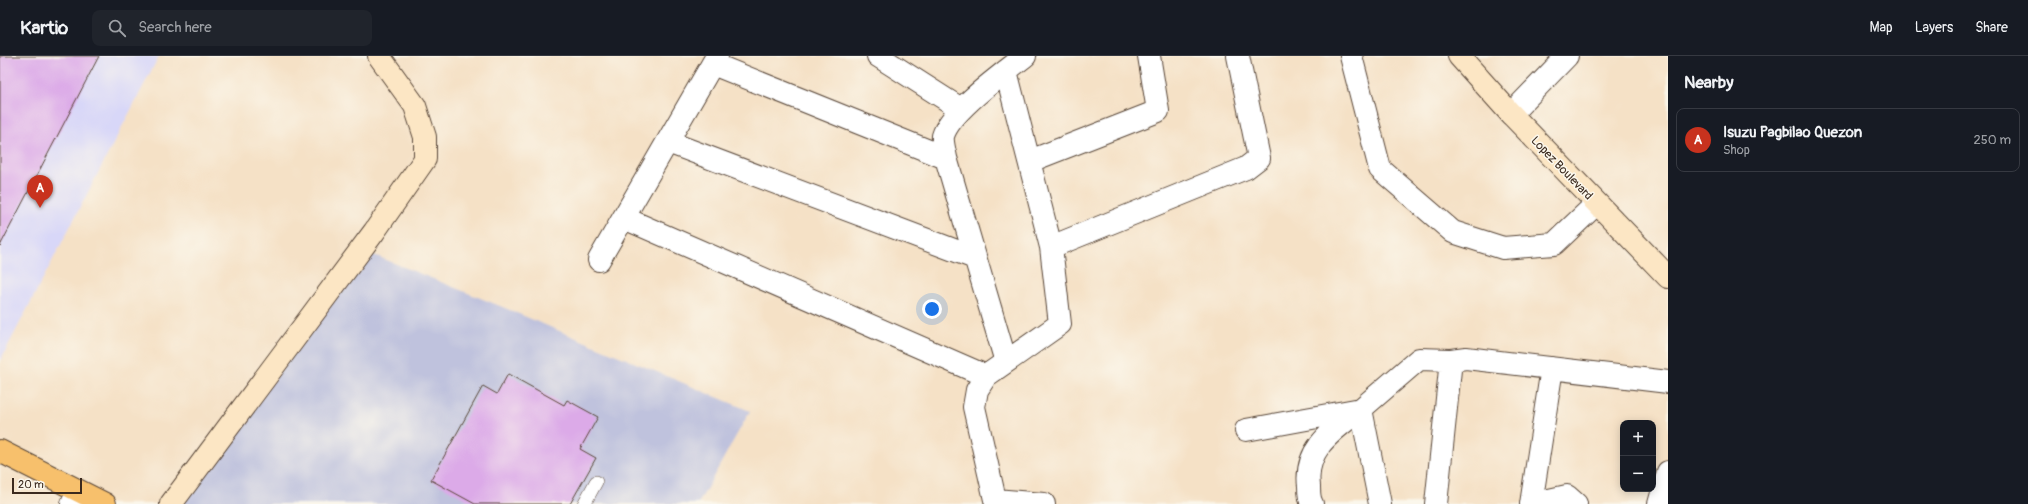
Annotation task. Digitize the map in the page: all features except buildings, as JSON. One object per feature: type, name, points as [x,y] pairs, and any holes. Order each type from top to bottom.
[{"type":"main road","points":[[0,451],[75,497],[104,504]]},
{"type":"street","points":[[171,504],[374,232],[425,159],[425,137],[415,106],[379,56]]},
{"type":"street","points":[[878,56],[961,108]]},
{"type":"street","points":[[1006,362],[946,158],[943,138],[947,128],[961,108],[1025,56]]},
{"type":"street","points":[[1030,161],[1158,111],[1149,56]]},
{"type":"street","points":[[1051,247],[1246,168],[1259,158],[1238,56]]},
{"type":"street","points":[[1351,56],[1380,169],[1453,232],[1503,248],[1554,244],[1596,204]]},
{"type":"street","name":"Lopez Boulevard","points":[[1459,56],[1511,114],[1668,278]]},
{"type":"street","points":[[1511,114],[1567,56]]},
{"type":"street","points":[[599,260],[715,60],[946,158]]},
{"type":"street","points":[[1006,71],[1051,247],[1060,324],[986,376],[977,390],[974,407],[995,502],[1044,504]]},
{"type":"street","points":[[668,142],[976,258]]},
{"type":"street","points":[[624,218],[986,376]]},
{"type":"street","points":[[1312,504],[1308,477],[1312,455],[1328,435],[1419,360],[1451,360],[1466,358],[1668,382]]},
{"type":"street","points":[[1436,504],[1451,360]]},
{"type":"street","points":[[1552,368],[1531,504],[1567,496],[1576,504]]},
{"type":"street","points":[[1246,430],[1361,409]]},
{"type":"street","points":[[1361,409],[1380,504]]},
{"type":"street","points":[[1659,504],[1668,472]]},
{"type":"lane","points":[[584,504],[596,482]]},
{"type":"shaded area","points":[[0,56],[159,56],[0,361]]},
{"type":"shaded area","points":[[369,253],[500,306],[750,411],[698,504],[179,504]]},
{"type":"place","name":"Isuzu Pagbilao Quezon","points":[[40,208]]}]
